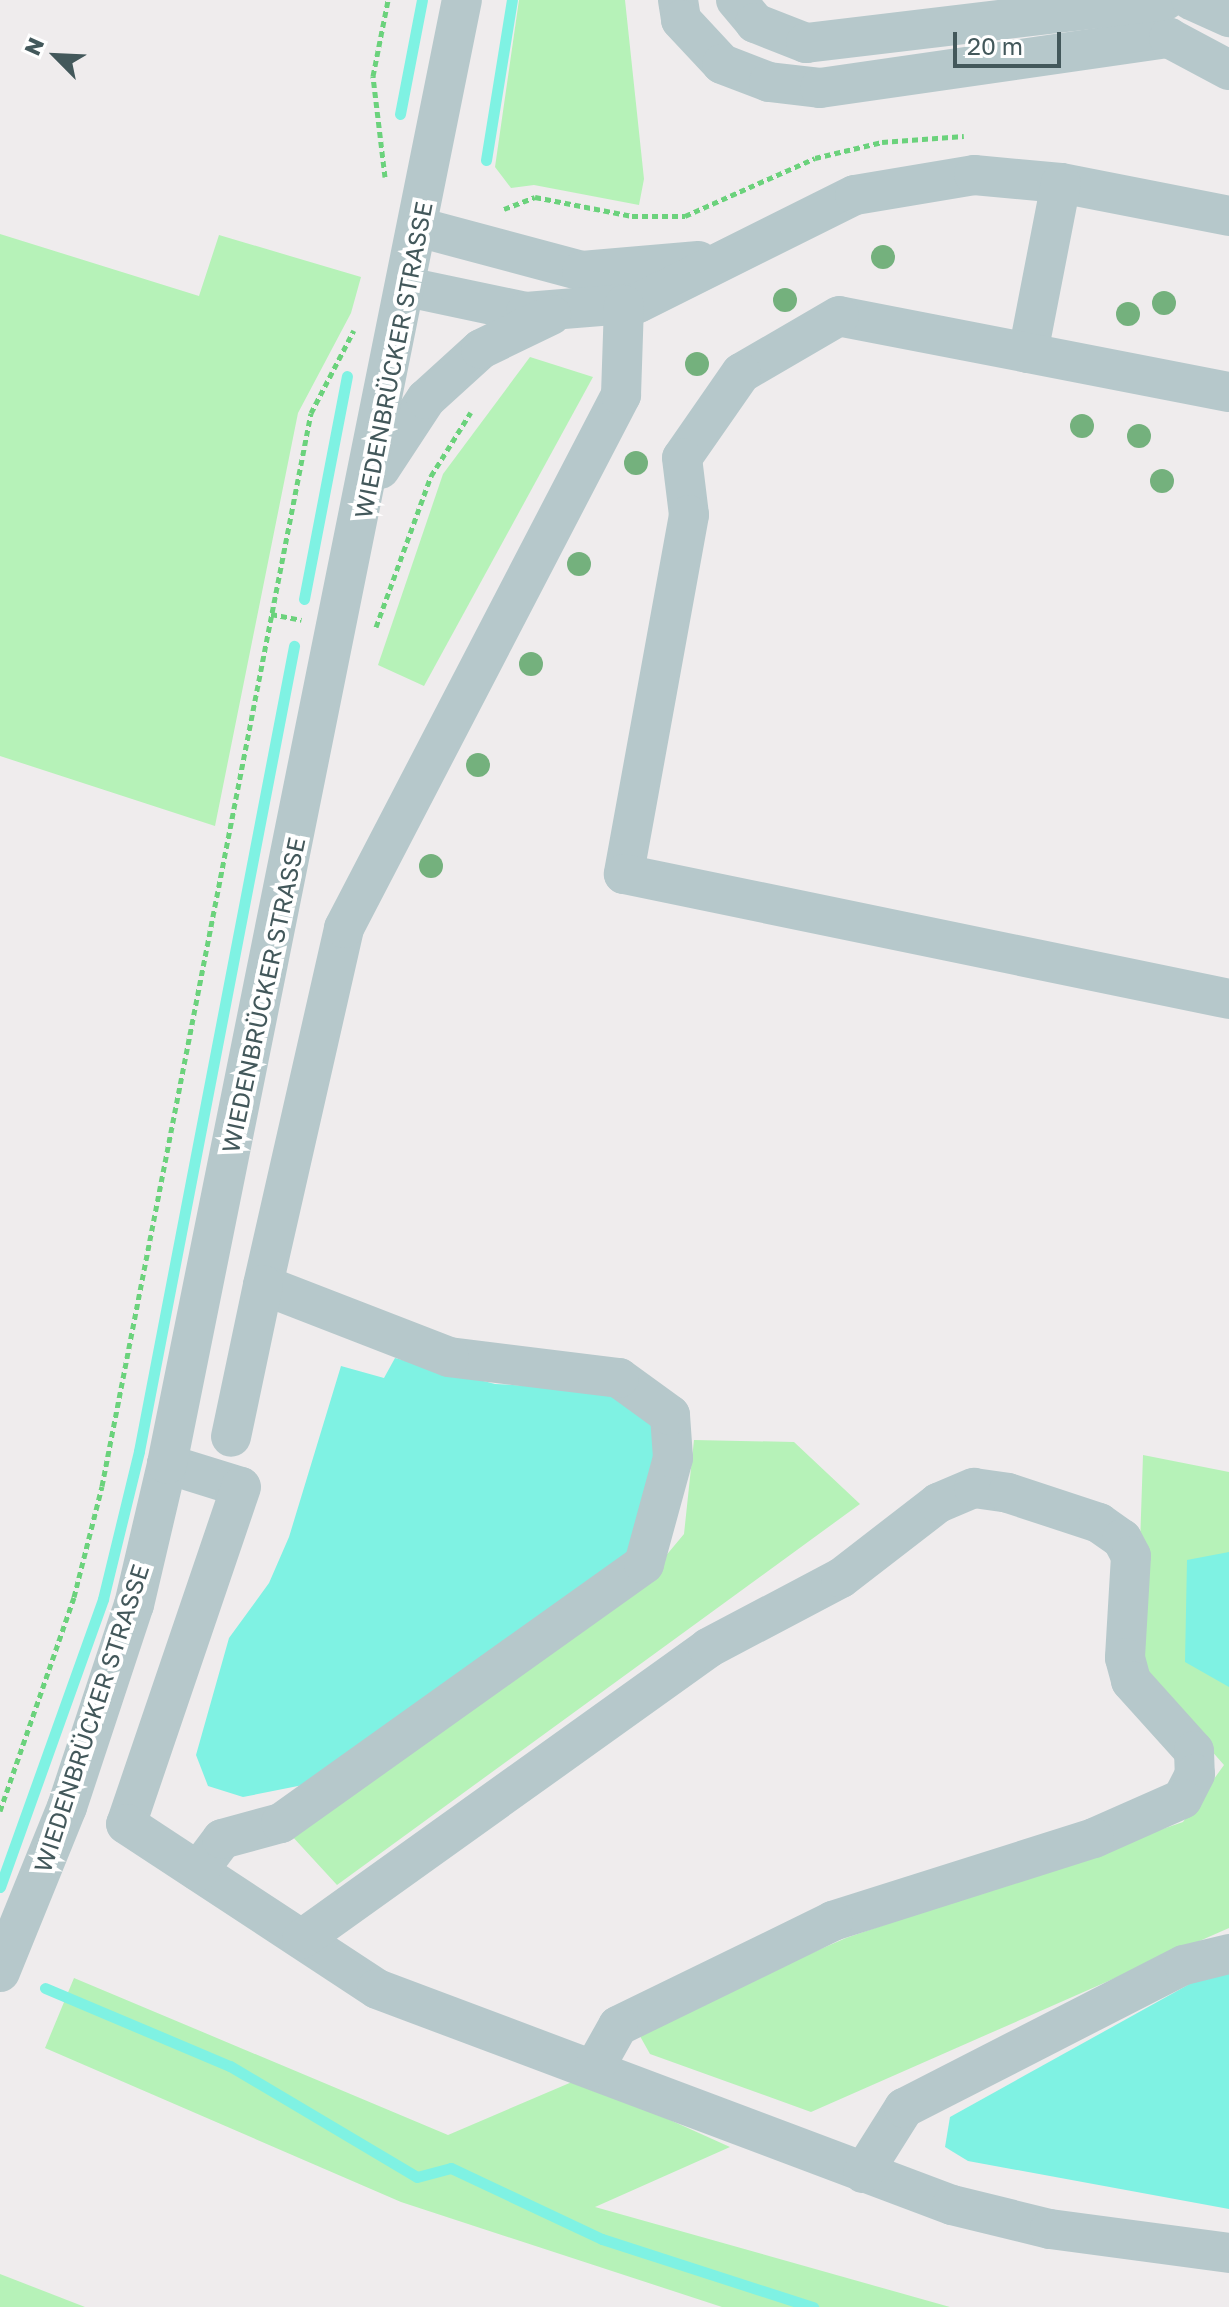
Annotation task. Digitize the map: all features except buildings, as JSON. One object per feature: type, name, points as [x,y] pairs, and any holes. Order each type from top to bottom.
[{"type":"street","name":"WIEDENBRÜCKER STRASSE","points":[[0,1972],[67,1807],[134,1605],[167,1464],[340,627],[462,0]]},
{"type":"street","points":[[678,0],[681,20],[722,64],[769,82],[820,88],[1169,38],[1229,70]]},
{"type":"street","points":[[736,0],[755,23],[806,43],[1165,0]]},
{"type":"street","points":[[1191,0],[1229,17]]},
{"type":"street","points":[[407,287],[557,312],[624,305],[684,284],[723,257],[855,195],[974,175],[1061,183],[1229,216]]},
{"type":"street","points":[[1028,353],[1061,183]]},
{"type":"street","points":[[418,227],[582,271],[723,257]]},
{"type":"street","points":[[231,1437],[344,928],[621,395],[624,305]]},
{"type":"street","points":[[369,485],[426,399],[481,349],[557,312]]},
{"type":"street","points":[[1229,392],[839,316],[741,373],[682,458],[689,515],[624,874],[1229,999]]},
{"type":"street","points":[[198,1871],[222,1839],[281,1823],[644,1564],[673,1458],[670,1415],[619,1378],[449,1357],[263,1285]]},
{"type":"street","points":[[167,1464],[241,1487],[126,1824],[377,1989],[595,2067],[863,2173],[1050,2229],[1229,2253]]},
{"type":"street","points":[[302,1939],[708,1648],[841,1578],[938,1503],[974,1488],[1008,1493],[1099,1523],[1122,1539],[1131,1556],[1125,1658],[1131,1681],[1194,1751],[1195,1774],[1182,1799],[1094,1838],[833,1921],[618,2026],[595,2067]]},
{"type":"street","points":[[863,2173],[904,2108],[1184,1965],[1229,1954]]},
{"type":"path","points":[[384,187],[373,76],[388,0]]},
{"type":"path","points":[[0,1811],[74,1597],[102,1486],[311,413],[363,314]]},
{"type":"path","points":[[271,614],[369,633],[383,620],[431,476],[490,382],[493,363],[481,349]]},
{"type":"shaded area","points":[[519,0],[625,0],[644,179],[639,205],[534,185],[511,188],[495,167]]},
{"type":"shaded area","points":[[0,234],[199,296],[219,235],[361,277],[351,313],[298,413],[215,826],[0,756]]},
{"type":"shaded area","points":[[530,357],[593,377],[424,686],[378,665],[443,474]]},
{"type":"shaded area","points":[[395,1358],[495,1384],[616,1391],[658,1420],[662,1462],[635,1555],[308,1784],[243,1797],[208,1786],[196,1755],[229,1638],[269,1583],[289,1537],[341,1366],[384,1378]]},
{"type":"shaded area","points":[[694,1440],[794,1442],[860,1504],[337,1885],[291,1835],[649,1576],[684,1534]]},
{"type":"shaded area","points":[[1143,1455],[1229,1472],[1229,1928],[811,2112],[650,2054],[636,2029],[846,1938],[1183,1822],[1224,1765],[1136,1665]]},
{"type":"shaded area","points":[[1229,1552],[1229,1687],[1185,1662],[1187,1560]]},
{"type":"shaded area","points":[[1213,1971],[1229,1971],[1229,2209],[968,2161],[945,2147],[950,2117]]},
{"type":"shaded area","points":[[74,1978],[448,2135],[579,2079],[730,2147],[595,2207],[950,2307],[722,2307],[401,2202],[45,2048]]},
{"type":"shaded area","points":[[0,2274],[85,2307],[0,2307]]},
{"type":"waterway","points":[[400,114],[422,0]]},
{"type":"waterway","points":[[486,160],[512,0]]},
{"type":"waterway","points":[[304,599],[347,376]]},
{"type":"waterway","points":[[0,1887],[103,1599],[139,1451],[294,646]]},
{"type":"waterway","points":[[45,1988],[230,2066],[417,2177],[451,2168],[602,2239],[813,2307]]}]
